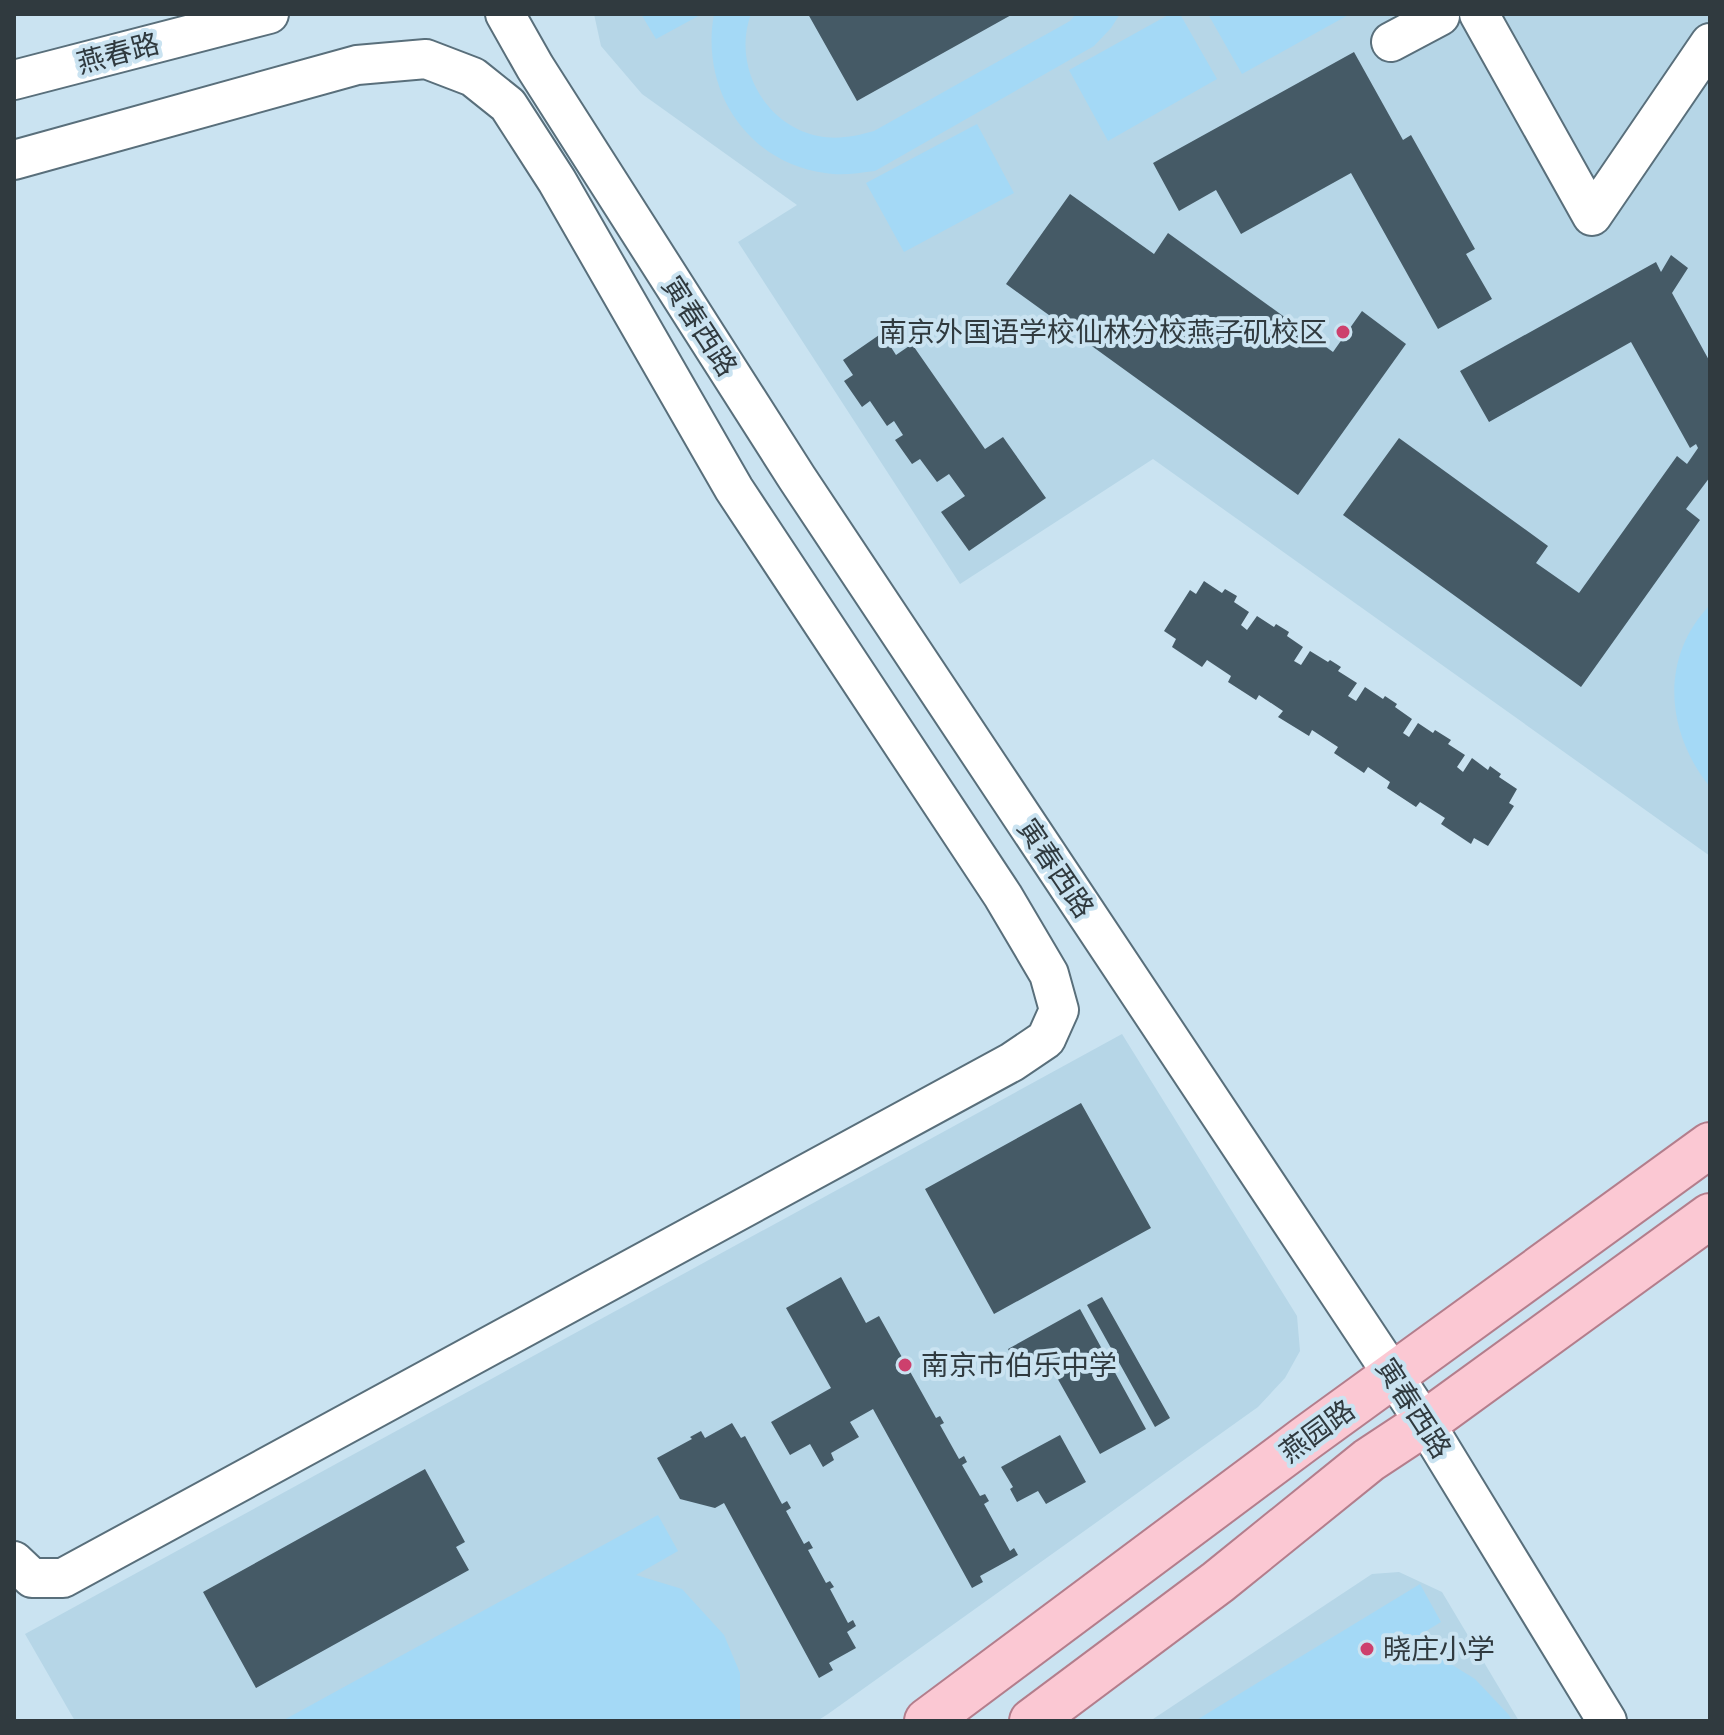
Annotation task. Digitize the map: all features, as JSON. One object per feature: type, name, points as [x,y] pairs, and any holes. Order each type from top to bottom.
[{"type":"main road","name":"燕园路","points":[[927,1721],[1393,1375],[1710,1145]]},
{"type":"main road","name":"燕园路","points":[[1032,1721],[1218,1582],[1369,1460],[1425,1423],[1710,1216]]},
{"type":"street","name":"燕春路","points":[[14,80],[269,14]]},
{"type":"street","name":"寅春西路","points":[[505,14],[535,67],[806,491],[1425,1423],[1607,1721]]},
{"type":"street","points":[[1479,14],[1592,216],[1710,43]]},
{"type":"street","points":[[1391,42],[1441,15]]},
{"type":"street","points":[[14,160],[357,65],[426,59],[473,77],[508,105],[557,181],[734,489],[1003,896],[1049,974],[1059,1010],[1046,1039],[1012,1062],[63,1578],[32,1578],[14,1561]]},
{"type":"shaded area","name":"南京外国语学校仙林分校燕子矶校区","points":[[594,14],[1710,14],[1710,856],[1153,459],[960,584],[738,242],[797,205],[642,94],[601,46]]},
{"type":"shaded area","points":[[641,14],[702,14],[656,39]]},
{"type":"shaded area","points":[[714,14],[751,14],[746,33],[746,53],[757,90],[768,106],[799,130],[833,138],[874,131],[1070,21],[1076,14],[1120,14],[1094,46],[875,171],[838,174],[797,166],[773,154],[752,138],[735,118],[722,95],[714,69]]},
{"type":"shaded area","points":[[1170,14],[1180,14],[1217,79],[1108,141],[1069,70]]},
{"type":"shaded area","points":[[1208,14],[1350,14],[1242,74]]},
{"type":"shaded area","points":[[977,124],[1014,193],[904,252],[866,183]]},
{"type":"shaded area","points":[[1710,605],[1710,787],[1684,743],[1674,696],[1682,648]]},
{"type":"shaded area","name":"南京市伯乐中学","points":[[1122,1034],[1297,1316],[1300,1351],[1285,1378],[1258,1407],[828,1714],[817,1721],[75,1721],[25,1634]]},
{"type":"shaded area","points":[[658,1515],[678,1551],[636,1575],[682,1589],[724,1635],[740,1673],[740,1721],[282,1721]]},
{"type":"shaded area","name":"晓庄小学","points":[[1399,1572],[1442,1592],[1519,1721],[1150,1721],[1372,1574]]},
{"type":"shaded area","name":"晓庄小学","points":[[1420,1584],[1441,1622],[1403,1645],[1436,1655],[1475,1679],[1512,1721],[1195,1721]]},
{"type":"building","points":[[808,14],[1013,14],[857,101]]},
{"type":"building","points":[[1354,52],[1403,140],[1411,135],[1475,249],[1466,254],[1492,299],[1438,329],[1351,173],[1241,234],[1216,190],[1179,211],[1153,163]]},
{"type":"building","points":[[1070,194],[1154,254],[1168,233],[1333,352],[1362,311],[1406,344],[1298,495],[1006,284]]},
{"type":"building","points":[[1671,255],[1688,268],[1672,293],[1710,362],[1710,477],[1686,509],[1700,520],[1581,687],[1343,515],[1399,438],[1548,546],[1536,563],[1579,593],[1677,456],[1687,464],[1698,448],[1696,444],[1690,448],[1631,342],[1489,422],[1460,371],[1656,262],[1661,272]]},
{"type":"building","points":[[882,333],[896,355],[912,344],[985,449],[1003,437],[1046,498],[969,551],[941,512],[965,496],[949,474],[937,482],[920,459],[912,464],[895,440],[903,435],[894,421],[887,426],[870,401],[862,407],[844,381],[853,375],[843,360]]},
{"type":"building","points":[[1204,581],[1222,593],[1225,589],[1237,596],[1234,602],[1249,612],[1241,625],[1247,630],[1257,616],[1289,632],[1287,636],[1303,647],[1294,661],[1301,665],[1310,651],[1341,667],[1338,671],[1357,683],[1348,696],[1356,701],[1365,687],[1397,704],[1395,707],[1412,719],[1403,733],[1409,737],[1418,723],[1451,740],[1448,744],[1465,755],[1457,767],[1463,772],[1472,758],[1488,770],[1490,766],[1501,774],[1499,777],[1517,789],[1509,803],[1514,806],[1488,846],[1474,838],[1471,844],[1441,824],[1445,818],[1420,802],[1416,807],[1387,788],[1390,782],[1368,767],[1364,773],[1334,753],[1338,747],[1312,730],[1309,736],[1278,717],[1283,711],[1259,695],[1256,700],[1228,682],[1231,676],[1207,660],[1202,667],[1172,647],[1176,639],[1164,631],[1190,590],[1196,594]]},
{"type":"building","points":[[1081,1103],[1151,1228],[994,1314],[925,1189]]},
{"type":"building","points":[[841,1277],[866,1323],[879,1316],[936,1418],[940,1416],[944,1423],[940,1425],[959,1459],[964,1456],[967,1462],[962,1465],[980,1496],[985,1494],[989,1501],[984,1504],[1010,1551],[1014,1548],[1018,1555],[980,1576],[983,1582],[972,1588],[873,1409],[850,1422],[859,1437],[831,1453],[834,1460],[823,1467],[810,1444],[790,1455],[771,1422],[831,1388],[786,1308]]},
{"type":"building","points":[[1102,1297],[1170,1418],[1155,1427],[1087,1305]]},
{"type":"building","points":[[1080,1309],[1146,1429],[1100,1454],[1042,1351],[1017,1365],[1008,1349]]},
{"type":"building","points":[[732,1423],[741,1438],[745,1436],[782,1504],[787,1501],[791,1508],[786,1511],[804,1544],[809,1541],[813,1548],[808,1550],[826,1583],[830,1581],[834,1587],[830,1589],[848,1623],[853,1620],[856,1626],[847,1632],[856,1648],[829,1663],[833,1670],[819,1678],[724,1503],[715,1508],[680,1499],[657,1458],[701,1431],[705,1438]]},
{"type":"building","points":[[1060,1435],[1086,1482],[1046,1504],[1038,1491],[1017,1502],[1010,1489],[1013,1487],[1001,1467]]},
{"type":"building","points":[[425,1469],[465,1542],[456,1547],[469,1570],[256,1688],[203,1592]]},
{"type":"place","name":"南京外国语学校仙林分校燕子矶校区","points":[[1343,332]]},
{"type":"place","name":"南京市伯乐中学","points":[[905,1365]]},
{"type":"place","name":"晓庄小学","points":[[1367,1649]]}]
